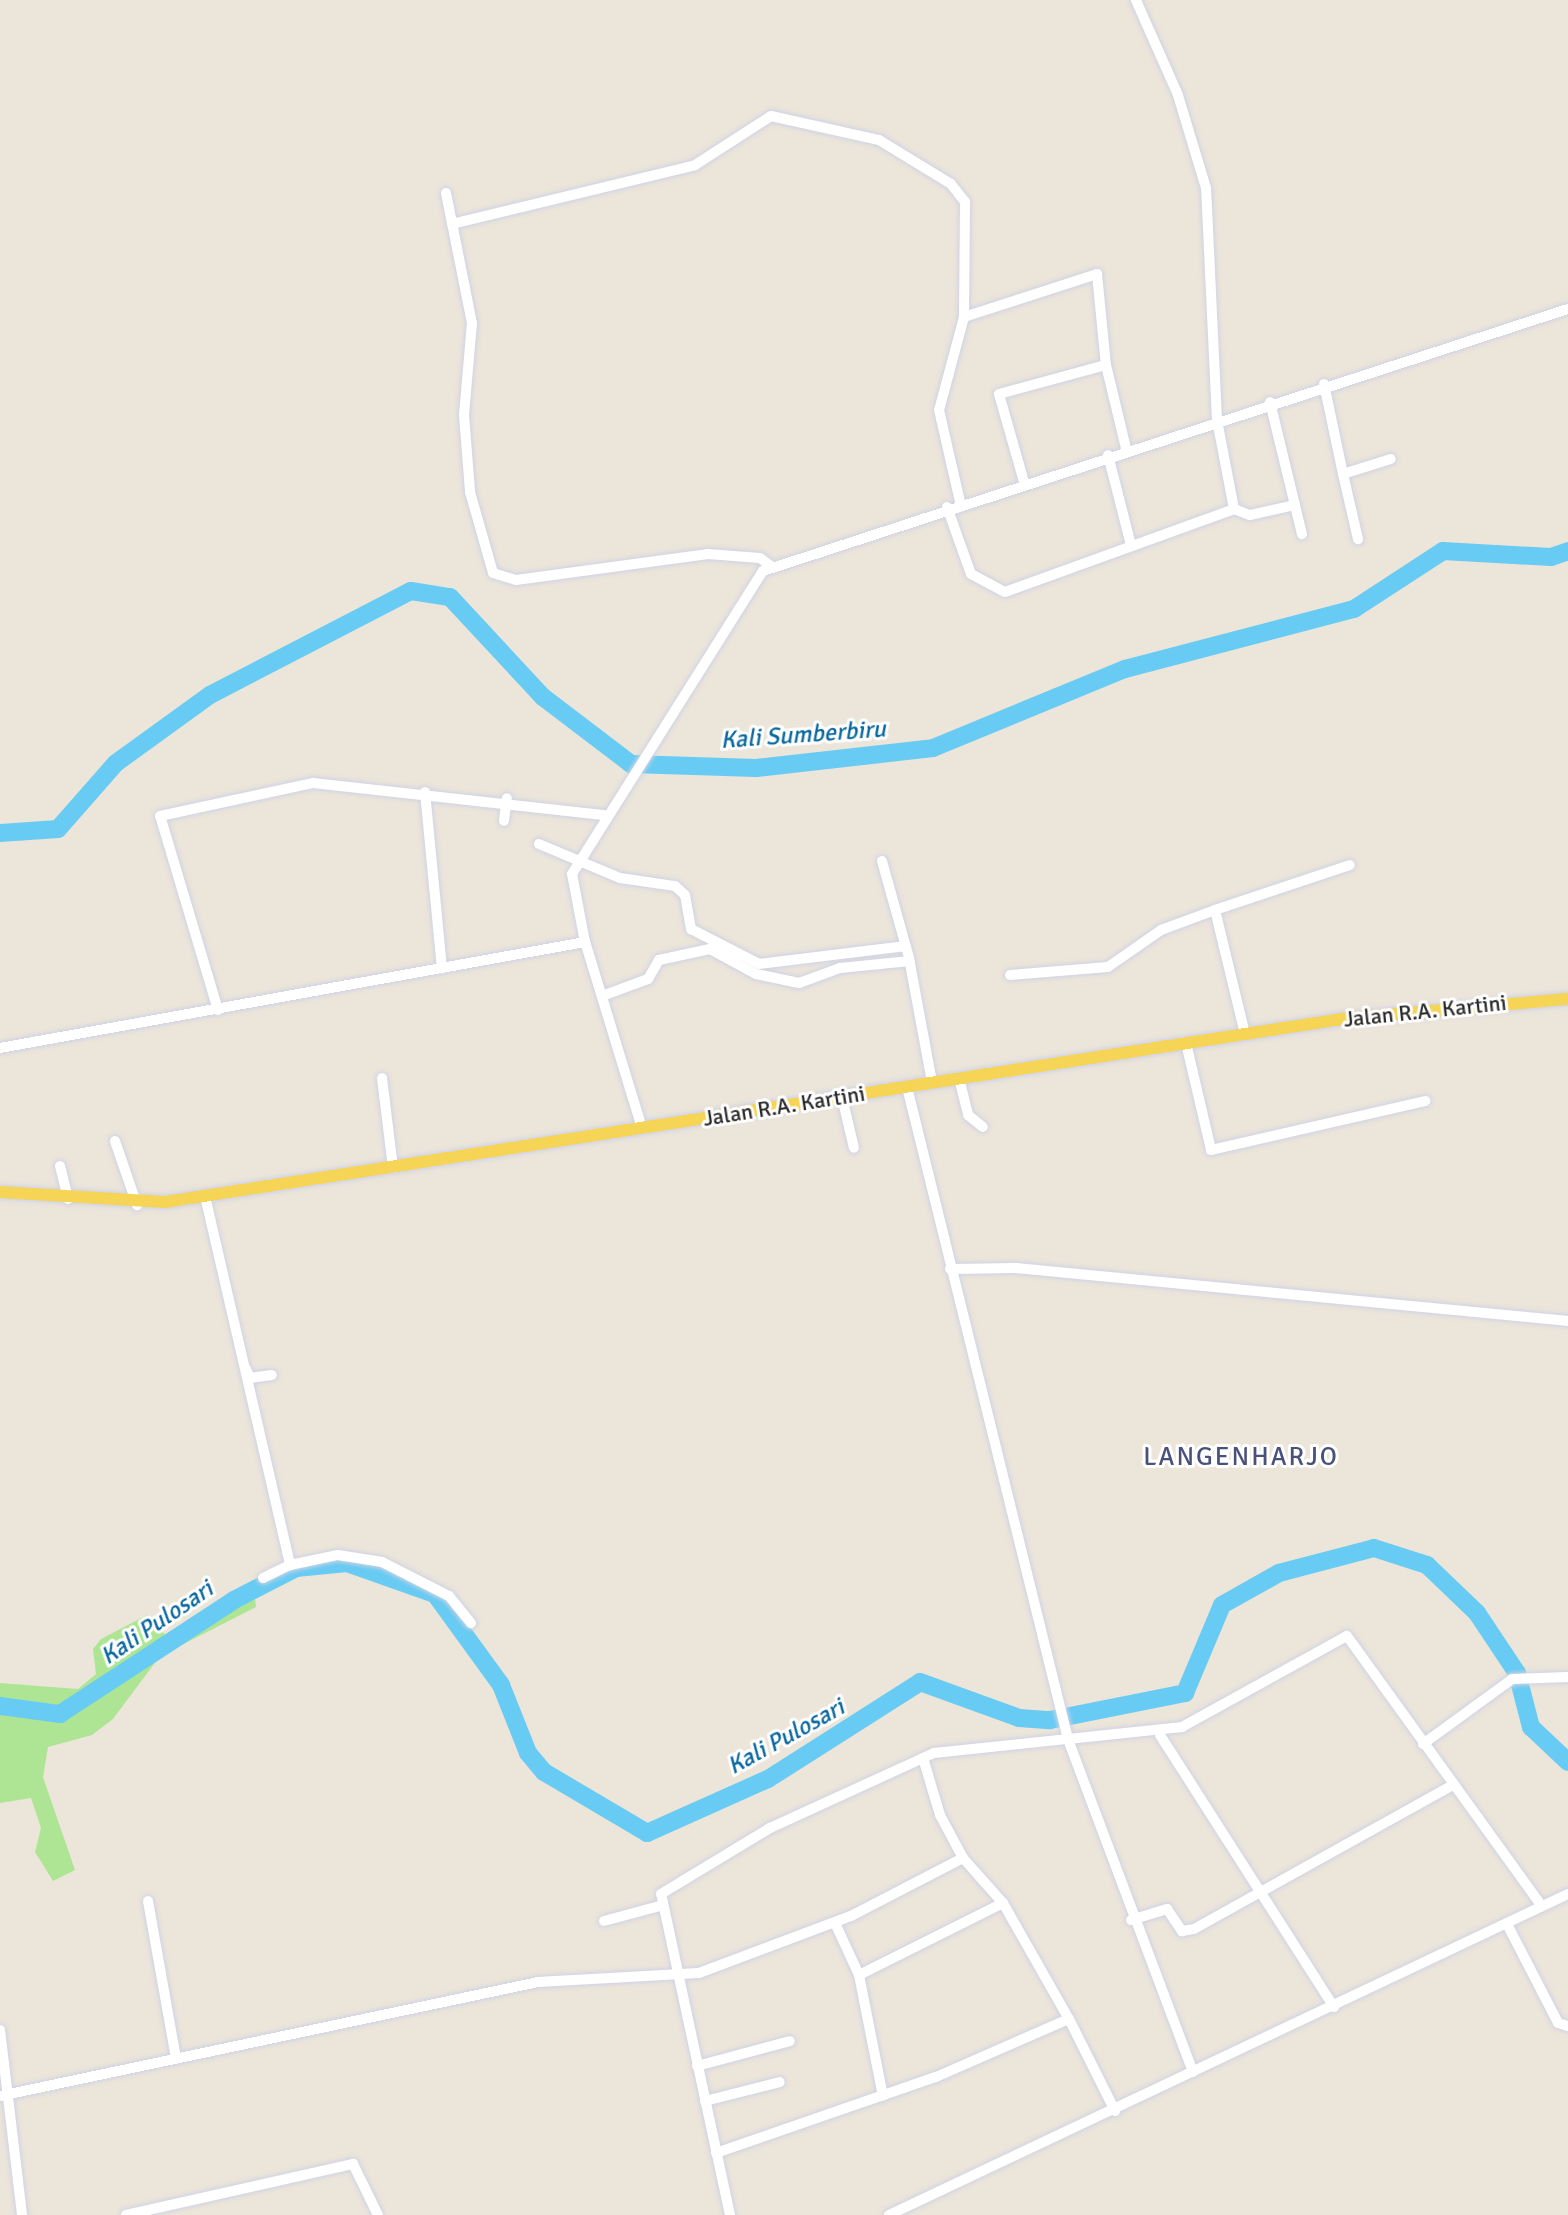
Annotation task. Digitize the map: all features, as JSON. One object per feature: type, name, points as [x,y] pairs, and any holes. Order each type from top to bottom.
[{"type":"main road","name":"Jalan R.A. Kartini","points":[[0,1192],[137,1205],[1415,1008],[1568,999]]},
{"type":"street","points":[[1136,0],[1178,95],[1206,188],[1217,420],[1234,509]]},
{"type":"street","points":[[454,223],[695,165],[776,116],[875,138],[951,184],[965,202],[964,317],[939,410],[960,502]]},
{"type":"street","points":[[446,193],[472,323],[464,415],[470,492],[493,573],[516,580],[708,554],[760,558],[771,566]]},
{"type":"street","points":[[964,317],[1097,274],[1106,365],[1126,448]]},
{"type":"street","points":[[642,1128],[585,942],[577,864],[627,779],[771,566],[1324,384],[1568,309]]},
{"type":"street","points":[[1024,482],[999,394],[1106,365]]},
{"type":"street","points":[[1324,384],[1358,539]]},
{"type":"street","points":[[1270,402],[1302,534]]},
{"type":"street","points":[[1108,455],[1131,545]]},
{"type":"street","points":[[1343,474],[1391,459]]},
{"type":"street","points":[[947,507],[971,574],[998,591],[1234,509],[1250,515],[1295,505]]},
{"type":"street","points":[[218,1010],[162,820],[293,784],[425,792],[605,815]]},
{"type":"street","points":[[425,792],[442,968]]},
{"type":"street","points":[[504,821],[507,801]]},
{"type":"street","points":[[539,844],[577,864],[620,878],[675,886],[685,895],[691,929],[758,969],[908,953]]},
{"type":"street","points":[[882,861],[908,953],[932,1082]]},
{"type":"street","points":[[1010,975],[1108,967],[1161,930],[1350,865]]},
{"type":"street","points":[[1215,910],[1245,1034]]},
{"type":"street","points":[[0,1048],[585,942]]},
{"type":"street","points":[[602,996],[648,979],[659,960],[710,949],[758,969],[808,983],[840,968],[908,953]]},
{"type":"street","points":[[1186,1043],[1211,1150],[1425,1101]]},
{"type":"street","points":[[382,1078],[393,1167]]},
{"type":"street","points":[[959,1078],[968,1115],[983,1127]]},
{"type":"street","points":[[907,1087],[950,1269],[1065,1710],[1068,1739],[1131,1920],[1193,2072]]},
{"type":"street","points":[[842,1097],[854,1148]]},
{"type":"street","points":[[115,1141],[137,1205]]},
{"type":"street","points":[[60,1166],[68,1199]]},
{"type":"street","points":[[207,1196],[247,1374],[272,1375]]},
{"type":"street","points":[[207,1196],[290,1565]]},
{"type":"street","points":[[950,1269],[1016,1268],[1568,1321]]},
{"type":"street","points":[[263,1578],[290,1565],[338,1555],[382,1562],[449,1596],[471,1623]]},
{"type":"street","points":[[730,2215],[660,1906],[661,1894],[678,1880],[923,1758],[1068,1739],[1160,1735],[1342,1635],[1542,1906]]},
{"type":"street","points":[[1423,1744],[1518,1679],[1568,1677]]},
{"type":"street","points":[[1160,1735],[1334,2007]]},
{"type":"street","points":[[923,1758],[940,1815],[963,1858],[1003,1903],[1069,2019],[1115,2111]]},
{"type":"street","points":[[1131,1920],[1167,1909],[1187,1932],[1453,1785]]},
{"type":"street","points":[[3,2095],[538,1982],[677,1977],[835,1923],[963,1858]]},
{"type":"street","points":[[889,2215],[1115,2111],[1568,1894]]},
{"type":"street","points":[[148,1901],[176,2058]]},
{"type":"street","points":[[859,1975],[1003,1903]]},
{"type":"street","points":[[604,1921],[660,1906]]},
{"type":"street","points":[[835,1923],[859,1975],[883,2096]]},
{"type":"street","points":[[1507,1924],[1558,2023],[1568,2026]]},
{"type":"street","points":[[716,2153],[883,2096],[1069,2019]]},
{"type":"street","points":[[0,2030],[3,2095],[22,2215]]},
{"type":"street","points":[[697,2066],[790,2041]]},
{"type":"street","points":[[705,2101],[780,2082]]},
{"type":"street","points":[[126,2215],[353,2164],[378,2215]]},
{"type":"green space","points":[[254,1589],[256,1607],[160,1656],[113,1719],[92,1735],[48,1747],[43,1777],[75,1870],[53,1881],[35,1852],[41,1828],[31,1798],[0,1803],[0,1683],[78,1689],[96,1674],[93,1649],[101,1639],[147,1615],[170,1640]]},
{"type":"waterway","name":"Kali Sumberbiru","points":[[0,833],[58,829],[116,763],[210,695],[411,591],[450,597],[543,697],[631,764],[756,768],[933,748],[1125,669],[1354,609],[1443,551],[1551,557],[1568,551]]},
{"type":"waterway","name":"Kali Pulosari","points":[[0,1706],[60,1714],[234,1600],[296,1568],[347,1563],[435,1594],[501,1685],[528,1753],[544,1772],[647,1833],[768,1779],[920,1682],[1019,1718],[1050,1720],[1185,1693],[1222,1605],[1279,1573],[1374,1548],[1427,1565],[1477,1613],[1517,1673],[1531,1727],[1568,1762]]},
{"type":"district","name":"LANGENHARJO","points":[[1241,1458]]}]
